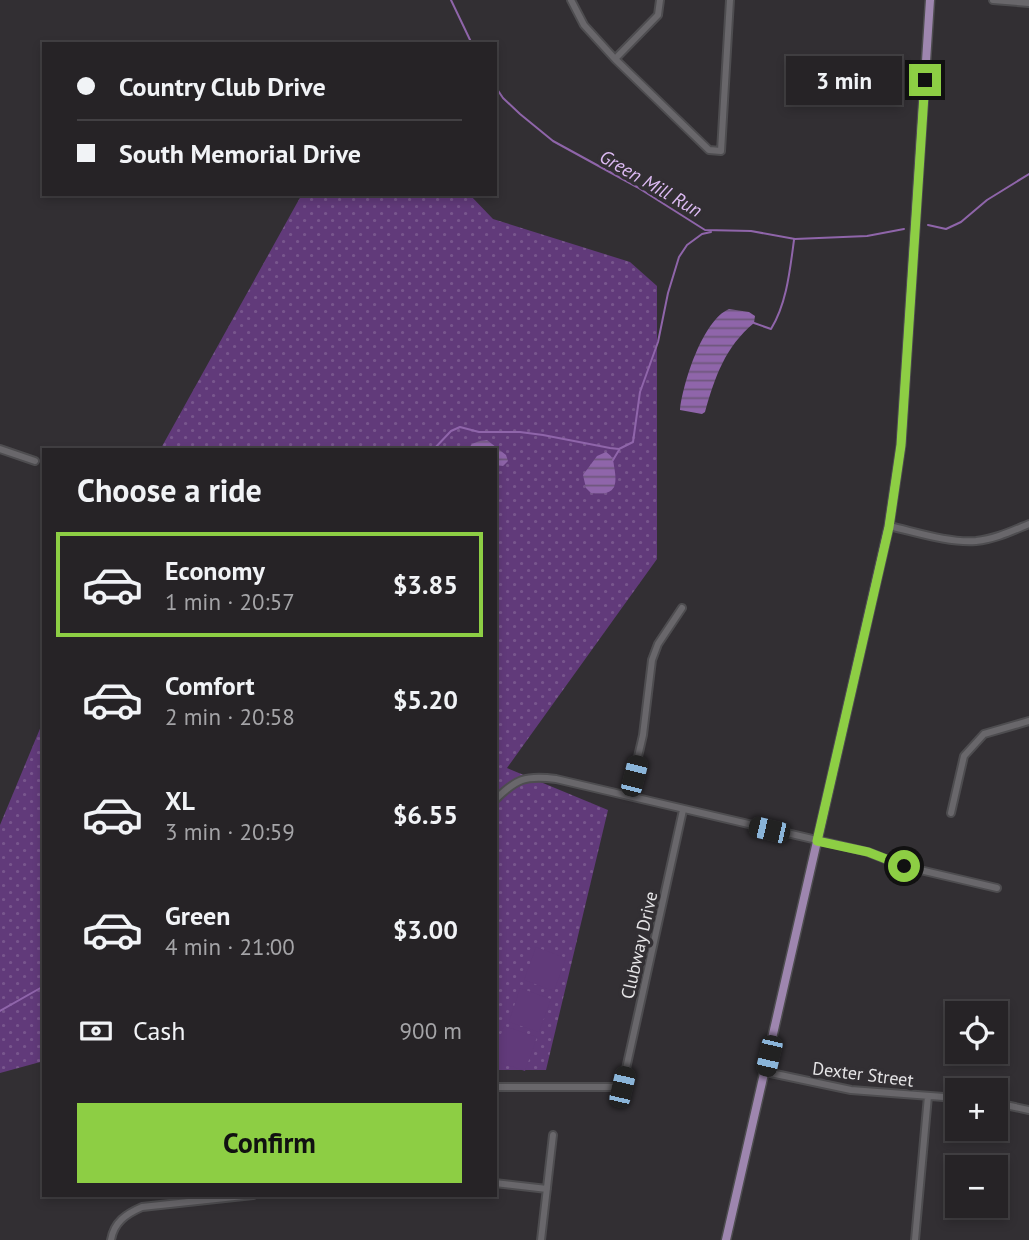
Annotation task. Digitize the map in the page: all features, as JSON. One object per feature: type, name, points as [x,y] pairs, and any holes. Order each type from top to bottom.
[{"type":"main road","points":[[726,1240],[889,527],[901,445],[930,0]]},
{"type":"street","points":[[571,0],[584,25],[615,59],[709,150],[722,151],[730,0]]},
{"type":"street","points":[[615,59],[657,15],[660,0]]},
{"type":"street","points":[[993,0],[1029,3]]},
{"type":"street","points":[[0,449],[35,461]]},
{"type":"street","points":[[889,527],[976,541],[1005,534],[1029,524]]},
{"type":"street","points":[[629,796],[643,735],[648,674],[658,643],[682,608]]},
{"type":"street","points":[[951,813],[964,756],[984,734],[1029,721]]},
{"type":"street","points":[[497,798],[515,782],[533,777],[556,779],[868,852],[904,866],[998,888]]},
{"type":"street","name":"Clubway Drive","points":[[497,1087],[622,1087],[683,810]]},
{"type":"street","name":"Dexter Street","points":[[766,1072],[851,1090],[945,1097]]},
{"type":"street","points":[[915,1240],[928,1096]]},
{"type":"street","points":[[1008,1106],[1029,1110]]},
{"type":"street","points":[[541,1240],[553,1135]]},
{"type":"street","points":[[497,1183],[547,1189]]},
{"type":"street","points":[[111,1240],[118,1221],[130,1212],[142,1208],[236,1197]]},
{"type":"shaded area","points":[[301,196],[471,196],[493,219],[630,262],[657,286],[657,559],[507,768],[608,810],[546,1070],[497,1070],[497,448],[161,448]]},
{"type":"shaded area","points":[[729,309],[749,312],[755,316],[754,323],[728,352],[705,412],[702,414],[680,410],[685,384],[703,338],[711,325]]},
{"type":"shaded area","points":[[487,440],[506,455],[508,461],[503,466],[497,465],[497,448],[469,448],[478,441]]},
{"type":"shaded area","points":[[606,452],[613,460],[615,485],[605,493],[591,493],[586,488],[583,475],[597,456]]},
{"type":"shaded area","points":[[42,724],[42,1062],[0,1073],[0,825]]},
{"type":"shaded area","points":[[536,947],[566,958],[554,991],[524,980]]},
{"type":"shaded area","points":[[520,988],[551,999],[539,1032],[509,1022]]},
{"type":"shaded area","points":[[504,1026],[537,1037],[525,1071],[497,1062],[497,1045]]},
{"type":"waterway","name":"Green Mill Run","points":[[451,0],[471,42]]},
{"type":"waterway","name":"Green Mill Run","points":[[497,89],[520,114],[553,141],[637,187],[705,230],[751,231],[795,239],[867,236],[904,229]]},
{"type":"waterway","name":"Green Mill Run","points":[[928,225],[946,229],[961,222],[987,200],[1029,174]]},
{"type":"waterway","points":[[435,448],[451,431],[460,427],[479,432],[543,435],[619,449],[633,442],[640,392],[658,342],[679,257],[687,245],[702,234],[711,232]]},
{"type":"waterway","points":[[754,323],[771,329],[776,319],[787,286],[794,240]]},
{"type":"waterway","points":[[613,460],[619,450]]},
{"type":"waterway","points":[[0,1011],[42,987]]},
{"type":"route","points":[[904,866],[868,852],[817,841],[889,527],[901,445],[925,80]]}]
